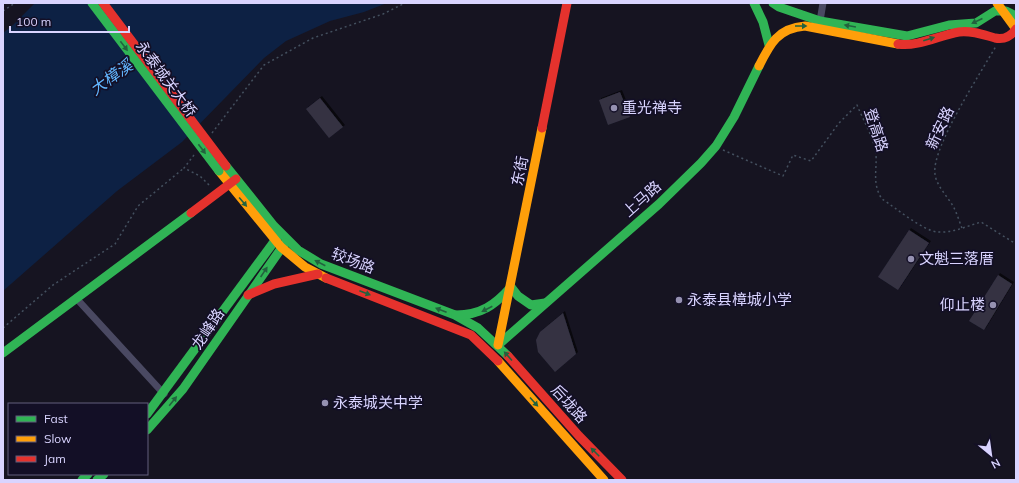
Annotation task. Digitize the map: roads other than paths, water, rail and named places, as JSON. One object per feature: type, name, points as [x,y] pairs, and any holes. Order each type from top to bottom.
[{"type":"main road","name":"永泰城关大桥","points":[[92,3],[222,169]]},
{"type":"main road","name":"永泰城关大桥","points":[[103,3],[222,169]]},
{"type":"main road","name":"东街","points":[[498,345],[511,287],[567,3]]},
{"type":"main road","points":[[754,3],[763,22],[769,45],[784,31],[799,26],[901,45],[960,32],[978,33],[1008,38],[1016,29],[999,7]]},
{"type":"main road","points":[[773,3],[779,7],[820,21],[908,36],[949,25],[976,22],[999,7]]},
{"type":"main road","points":[[1007,3],[1015,17]]},
{"type":"main road","points":[[999,7],[1015,17]]},
{"type":"main road","name":"上马路","points":[[489,352],[659,204],[701,163],[716,146],[743,101],[769,45]]},
{"type":"main road","name":"较场路","points":[[222,169],[281,240],[292,258],[318,274],[458,329],[471,336],[489,352]]},
{"type":"main road","points":[[3,353],[232,181]]},
{"type":"main road","name":"较场路","points":[[281,240],[321,264],[455,315],[478,328],[498,345]]},
{"type":"main road","name":"龙峰路","points":[[148,429],[183,390],[248,295],[281,240]]},
{"type":"main road","name":"龙峰路","points":[[148,413],[281,240]]},
{"type":"main road","points":[[248,295],[274,284],[318,274]]},
{"type":"main road","points":[[455,315],[467,315],[486,311],[493,306],[511,287],[518,296],[531,305],[545,302]]},
{"type":"main road","name":"后垅路","points":[[498,345],[579,436],[622,480]]},
{"type":"main road","name":"后垅路","points":[[489,352],[604,480]]},
{"type":"street","points":[[820,21],[823,3]]},
{"type":"street","points":[[76,298],[164,394]]},
{"type":"water","name":"大樟溪","points":[[35,3],[387,3],[364,12],[330,21],[286,41],[264,58],[182,142],[117,191],[3,291],[3,33]]},
{"type":"place","name":"重光禅寺","points":[[614,108]]},
{"type":"place","name":"文魁三落厝","points":[[911,259]]},
{"type":"place","name":"永泰县樟城小学","points":[[679,300]]},
{"type":"place","name":"仰止楼","points":[[993,305]]},
{"type":"place","name":"永泰城关中学","points":[[325,403]]}]
